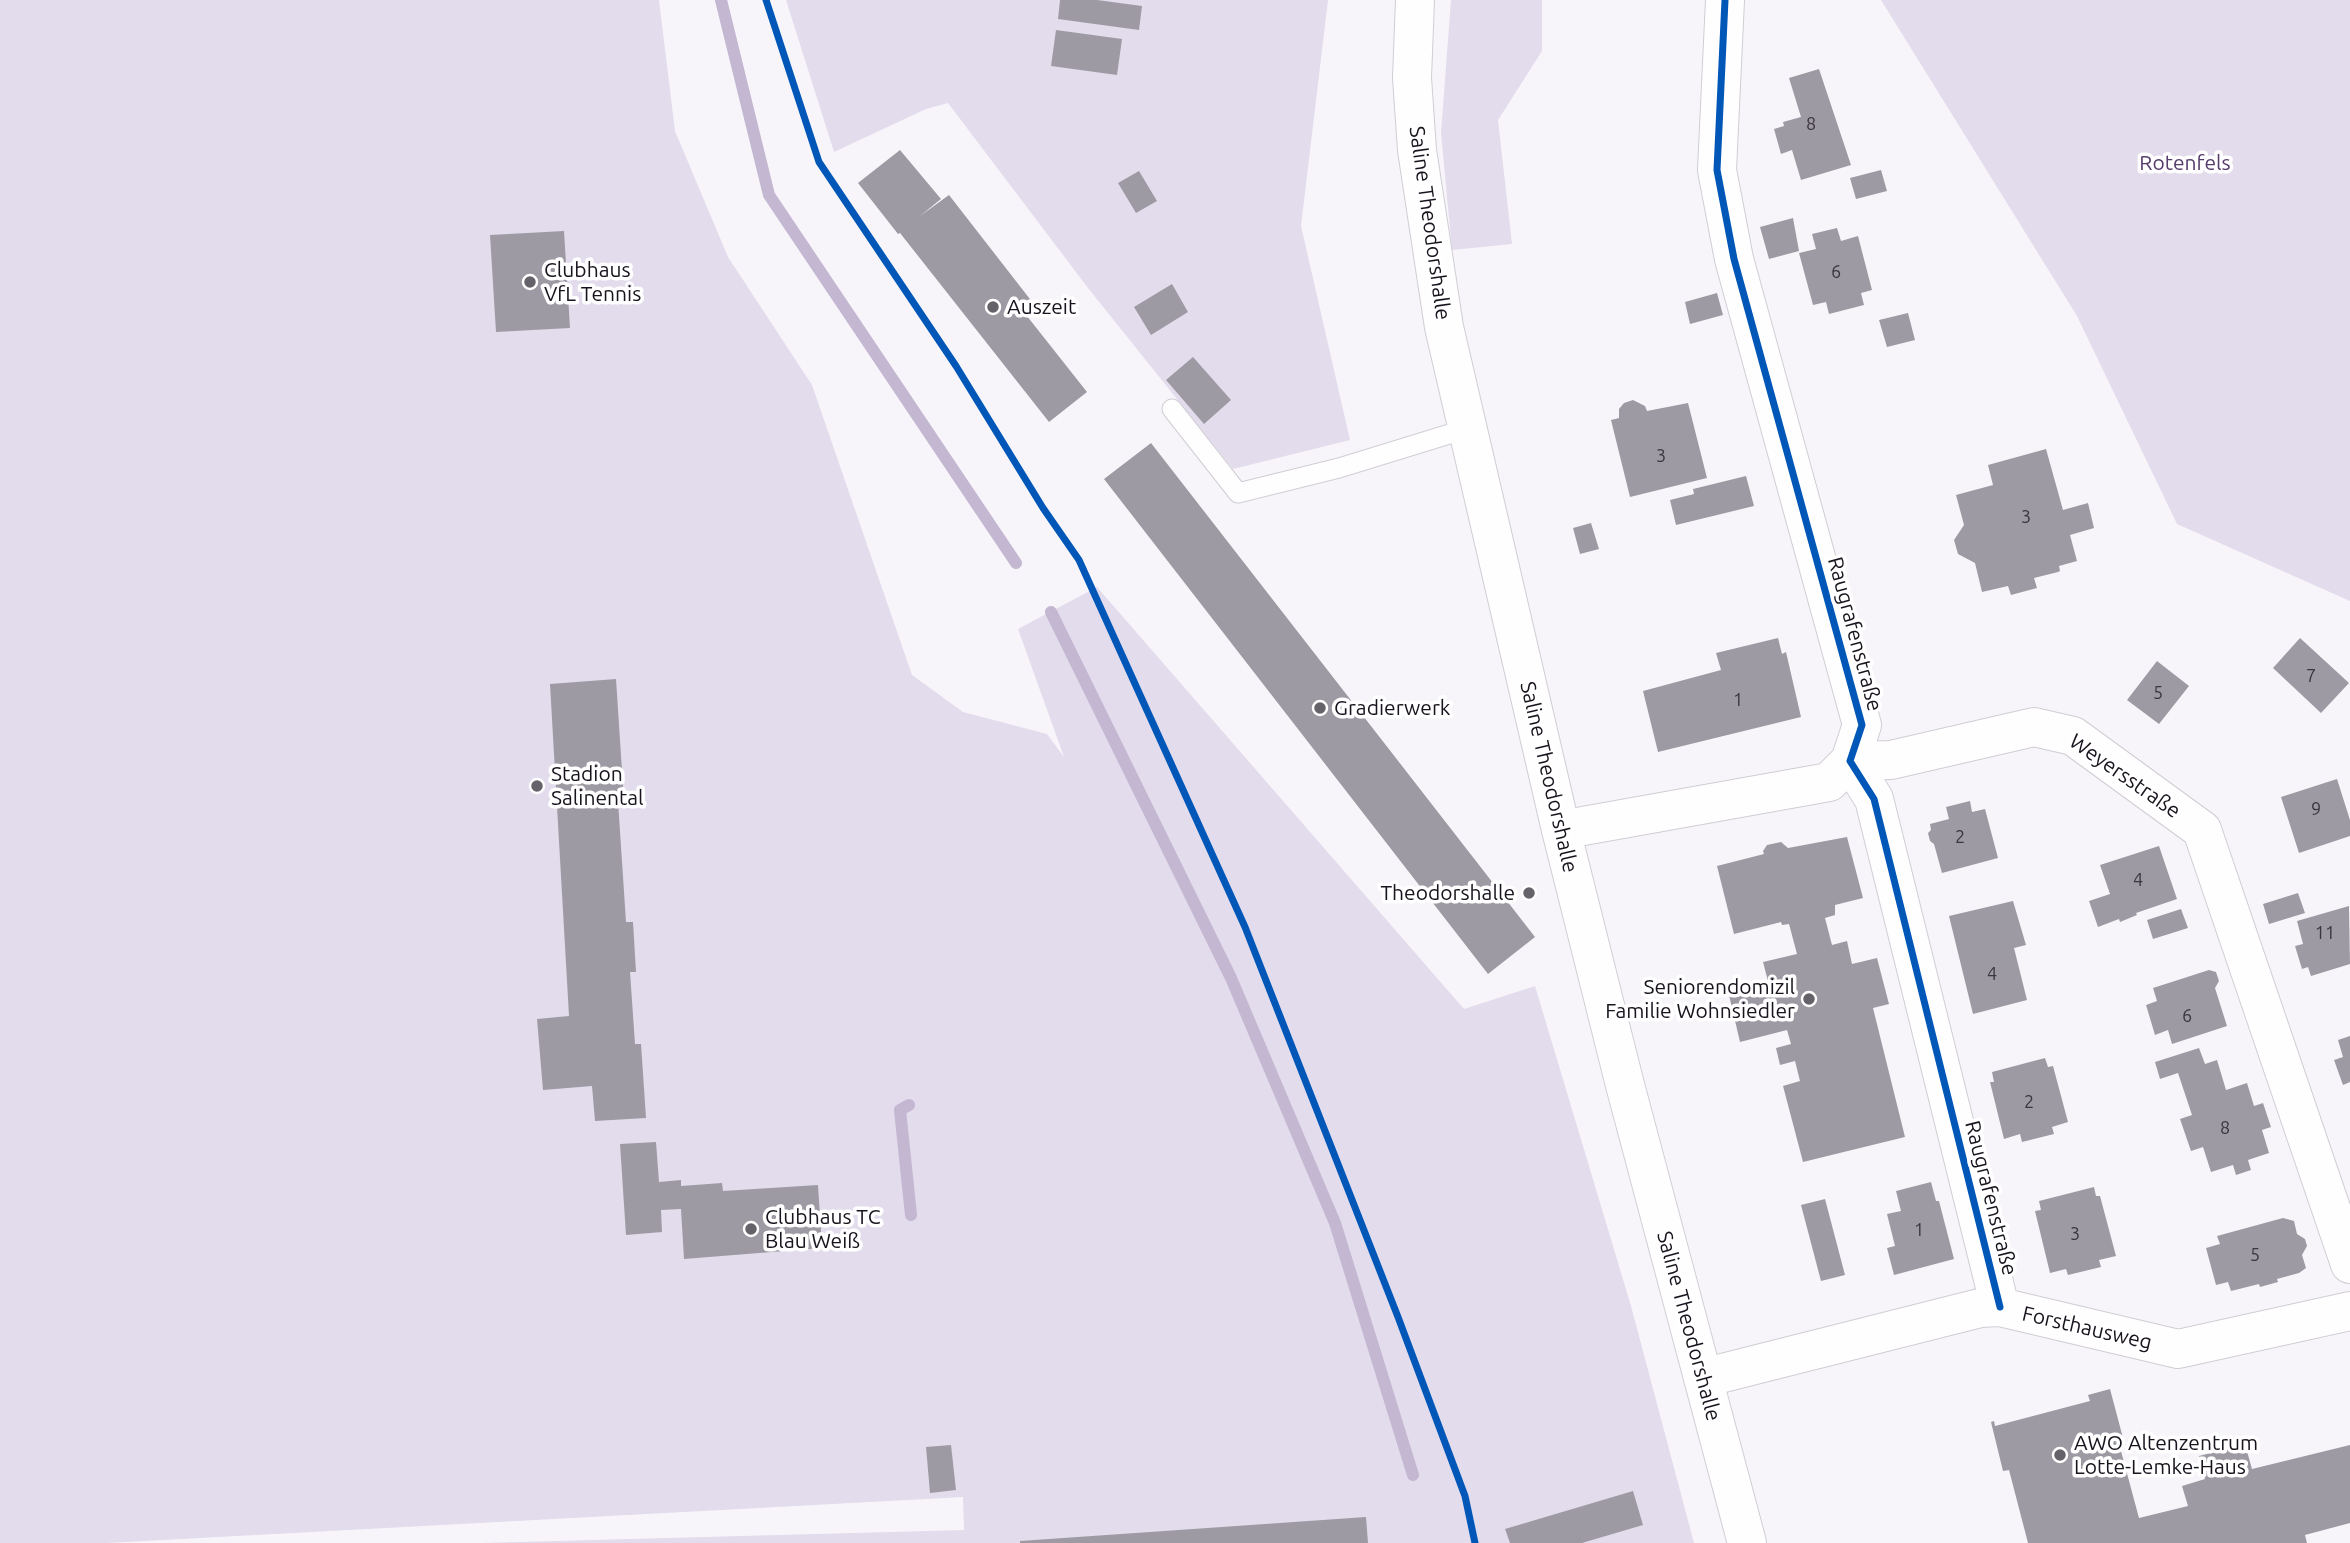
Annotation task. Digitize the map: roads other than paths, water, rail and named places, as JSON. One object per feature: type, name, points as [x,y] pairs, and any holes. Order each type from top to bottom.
[{"type":"street","name":"Saline Theodorshalle","points":[[1415,0],[1412,78],[1417,150],[1444,327],[1561,830],[1747,1543]]},
{"type":"street","name":"Raugrafenstraße","points":[[1725,0],[1717,170],[1734,259],[1862,725],[1850,761],[1874,799],[2000,1307]]},
{"type":"street","name":"Weyersstraße","points":[[1850,761],[1891,760],[2034,727],[2073,736],[2202,830],[2350,1264]]},
{"type":"street","points":[[1561,830],[1829,782],[1850,761]]},
{"type":"street","name":"Forsthausweg","points":[[1703,1378],[1980,1308],[2000,1307],[2178,1349],[2350,1311]]},
{"type":"lane","points":[[1172,410],[1238,493],[1339,468],[1469,428]]},
{"type":"waterway","points":[[721,0],[769,195],[1016,563]]},
{"type":"waterway","points":[[1051,612],[1231,978],[1335,1223],[1413,1475]]},
{"type":"waterway","points":[[909,1105],[900,1110],[911,1215]]},
{"type":"place","name":"Clubhaus VfL Tennis","points":[[530,282]]},
{"type":"place","name":"Auszeit","points":[[993,307]]},
{"type":"place","name":"Gradierwerk","points":[[1320,708]]},
{"type":"place","name":"Stadion Salinental","points":[[537,786]]},
{"type":"place","name":"Theodorshalle","points":[[1529,893]]},
{"type":"place","name":"Seniorendomizil Familie Wohnsiedler","points":[[1809,999]]},
{"type":"place","name":"Clubhaus TC Blau Weiß","points":[[751,1229]]},
{"type":"place","name":"AWO Altenzentrum Lotte-Lemke-Haus","points":[[2060,1455]]},
{"type":"park label","name":"Rotenfels","points":[[2185,163]]}]
